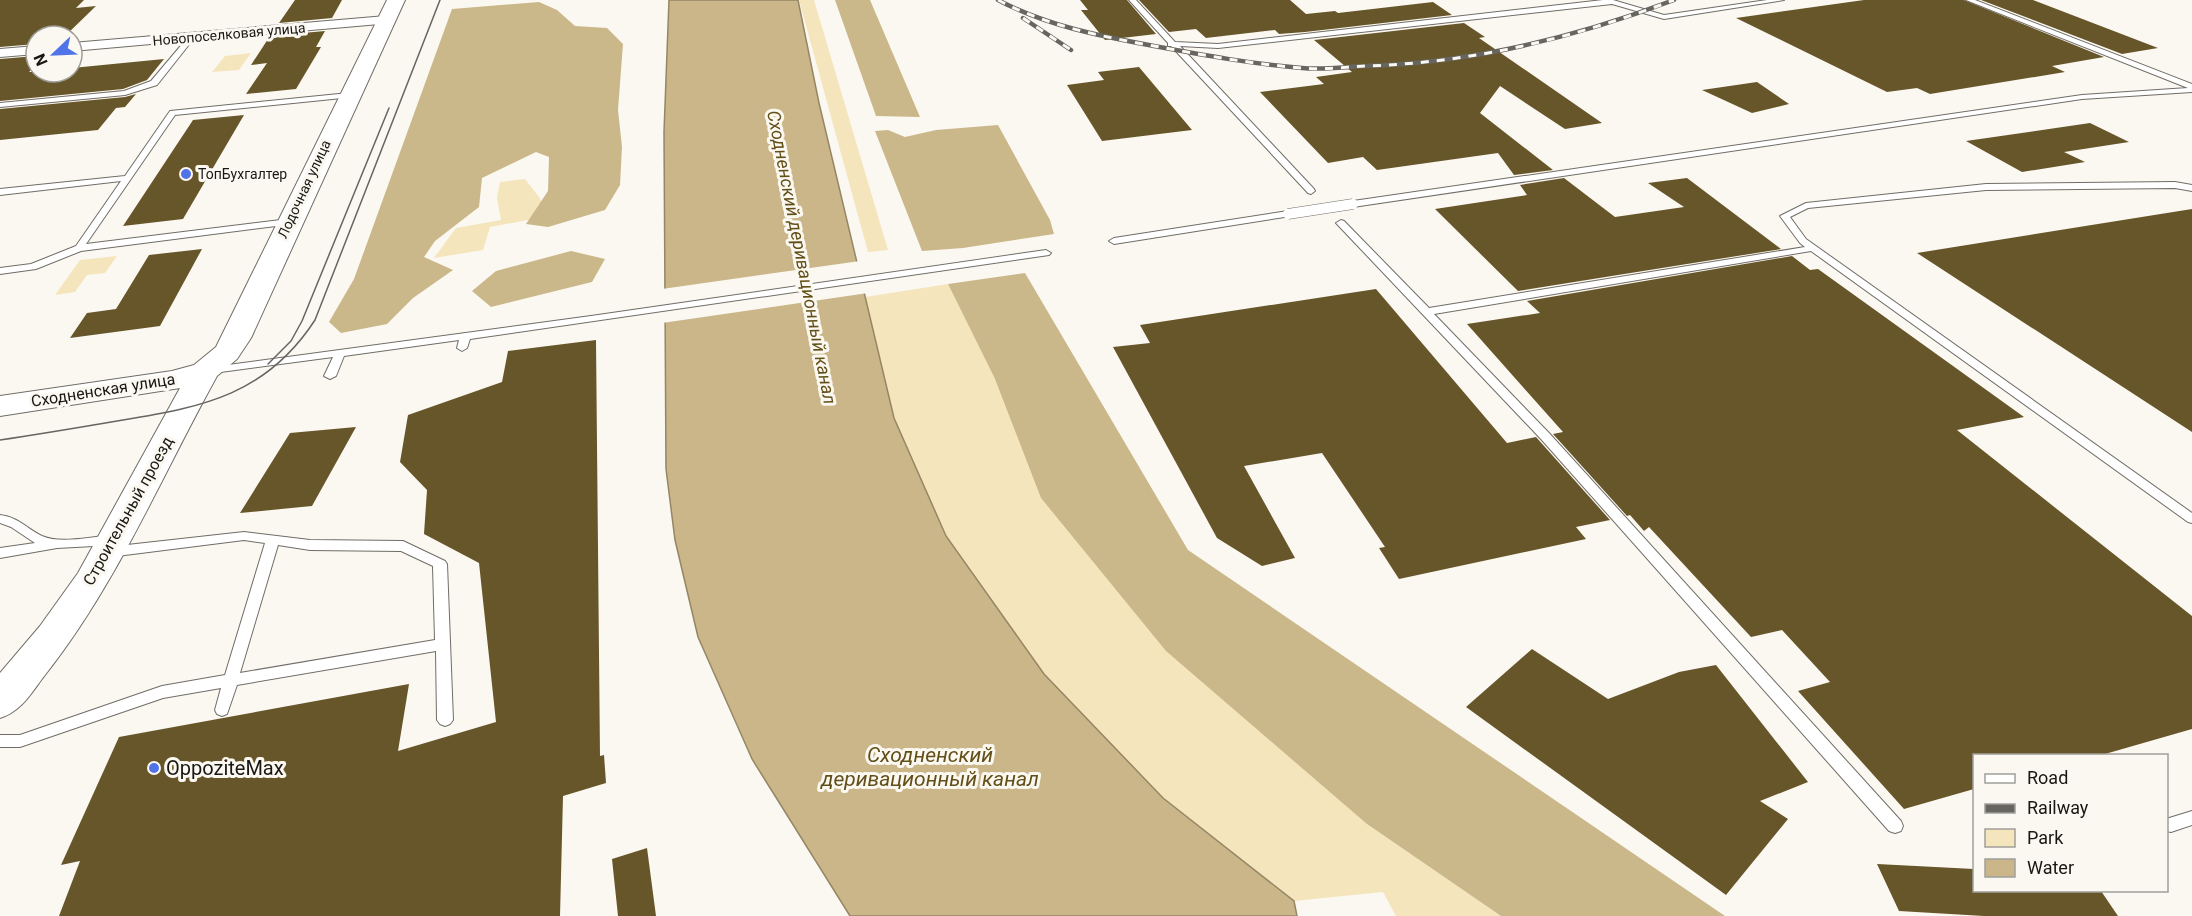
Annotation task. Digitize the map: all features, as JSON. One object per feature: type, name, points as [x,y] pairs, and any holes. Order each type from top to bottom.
[{"type":"street","name":"Новопоселковая улица","points":[[84,46],[191,37],[391,10]]},
{"type":"street","name":"Лодочная улица","points":[[205,371],[227,353],[237,338],[289,222],[391,10]]},
{"type":"street","points":[[0,53],[24,51]]},
{"type":"street","name":"Сходненская улица","points":[[0,406],[176,380],[205,371]]},
{"type":"street","name":"Строительный проезд","points":[[7,686],[54,636],[112,546],[205,371]]},
{"type":"lane","points":[[1132,0],[1311,191]]},
{"type":"lane","points":[[1171,44],[1218,46],[1609,1],[1664,17],[1781,0]]},
{"type":"lane","points":[[1970,0],[2192,89]]},
{"type":"lane","points":[[0,105],[125,93],[146,86],[154,83],[191,37]]},
{"type":"lane","points":[[1114,241],[2082,97],[2192,89]]},
{"type":"lane","points":[[79,248],[173,112],[349,95]]},
{"type":"lane","points":[[0,192],[128,178]]},
{"type":"lane","points":[[2192,188],[2175,185],[1986,187],[1806,206],[1785,216],[1803,241],[2192,519]]},
{"type":"lane","points":[[0,272],[33,267],[79,248],[289,222]]},
{"type":"lane","points":[[1341,223],[1552,444],[1895,826]]},
{"type":"lane","points":[[1426,312],[1813,248]]},
{"type":"lane","points":[[205,371],[1046,253]]},
{"type":"lane","points":[[462,348],[465,336]]},
{"type":"lane","points":[[330,376],[340,352]]},
{"type":"lane","points":[[0,519],[12,520],[38,540],[65,543],[112,546],[244,536],[310,545],[403,546],[440,564],[445,720]]},
{"type":"lane","points":[[222,710],[273,540]]},
{"type":"lane","points":[[0,553],[65,543]]},
{"type":"lane","points":[[0,741],[20,741],[162,692],[442,644]]},
{"type":"lane","points":[[2171,825],[2192,818]]},
{"type":"green space","points":[[799,0],[814,0],[888,250],[868,252]]},
{"type":"green space","points":[[251,53],[239,70],[212,72],[225,56]]},
{"type":"green space","points":[[525,179],[539,197],[549,216],[490,227],[483,250],[434,258],[456,228],[501,220],[497,198],[500,182]]},
{"type":"green space","points":[[117,256],[105,273],[87,275],[75,292],[55,295],[80,260]]},
{"type":"green space","points":[[948,284],[995,379],[1367,824],[1501,916],[1396,916],[1383,892],[1294,901],[1163,798],[1044,674],[946,536],[894,418],[865,297]]},
{"type":"shaded area","points":[[835,0],[870,0],[920,117],[876,116]]},
{"type":"shaded area","points":[[539,2],[557,10],[575,26],[607,28],[623,44],[618,110],[622,147],[620,185],[605,210],[548,227],[526,224],[548,191],[549,157],[536,152],[482,178],[479,207],[435,241],[424,257],[453,270],[413,298],[387,324],[341,333],[329,322],[354,279],[452,9]]},
{"type":"shaded area","points":[[998,125],[1050,220],[1054,234],[963,248],[922,251],[875,131],[888,130],[905,137],[936,130]]},
{"type":"shaded area","points":[[571,251],[605,259],[592,282],[491,307],[472,291],[496,271]]},
{"type":"shaded area","points":[[1025,273],[1188,550],[1725,916],[1501,916],[1367,824],[1166,651],[1041,498],[995,379],[948,284]]},
{"type":"water","name":"Сходненский деривационный канал","points":[[669,0],[798,0],[819,103],[894,418],[946,536],[1044,674],[1163,798],[1294,901],[1297,916],[850,916],[752,759],[698,637],[675,540],[666,469],[664,132]]},
{"type":"pier","points":[[860,261],[868,293],[662,323],[662,289]]},
{"type":"building","points":[[0,0],[84,0],[76,8],[96,6],[77,24],[24,24],[24,45],[0,47]]},
{"type":"building","points":[[295,0],[342,0],[332,18],[279,23]]},
{"type":"building","points":[[1080,0],[1127,0],[1156,34],[1105,40],[1081,10],[1088,10]]},
{"type":"building","points":[[1139,0],[1290,0],[1306,14],[1335,11],[1338,13],[1433,2],[1452,15],[1305,32],[1279,34],[1275,30],[1206,38],[1196,29],[1169,32]]},
{"type":"building","points":[[1864,0],[1964,0],[2104,57],[2052,66],[2065,72],[1930,94],[1917,88],[1887,92],[1736,18]]},
{"type":"building","points":[[1981,0],[2033,0],[2158,48],[2122,54]]},
{"type":"building","points":[[1464,23],[1485,37],[1479,38],[1602,123],[1565,129],[1500,86],[1480,113],[1553,170],[1514,175],[1498,153],[1377,170],[1363,157],[1328,163],[1260,92],[1324,84],[1316,77],[1352,72],[1314,40]]},
{"type":"building","points":[[325,31],[316,47],[321,47],[296,89],[246,94],[267,63],[251,65],[270,36]]},
{"type":"building","points":[[24,57],[24,84],[84,84],[84,67],[164,59],[147,80],[123,89],[0,101],[0,59]]},
{"type":"building","points":[[1139,67],[1192,130],[1102,141],[1067,85],[1104,80],[1098,72]]},
{"type":"building","points":[[1757,82],[1789,104],[1752,113],[1702,90]]},
{"type":"building","points":[[136,94],[125,107],[116,108],[98,130],[0,140],[0,109]]},
{"type":"building","points":[[244,115],[183,219],[123,226],[193,120]]},
{"type":"building","points":[[2090,123],[2129,142],[2064,152],[2085,162],[2022,172],[1966,141]]},
{"type":"building","points":[[1564,178],[1615,217],[1684,207],[1648,183],[1687,178],[1781,249],[1518,291],[1435,209],[1527,195],[1520,185]]},
{"type":"building","points":[[2192,209],[2192,432],[1917,253]]},
{"type":"building","points":[[202,249],[160,326],[70,338],[87,313],[116,309],[149,255]]},
{"type":"building","points":[[1792,256],[1810,270],[1818,269],[2024,417],[1957,430],[2192,616],[2192,729],[2105,754],[1973,754],[1973,789],[1904,809],[1798,691],[1830,682],[1782,630],[1751,637],[1649,527],[1644,531],[1630,515],[1627,516],[1553,434],[1563,432],[1467,324],[1540,313],[1527,301]]},
{"type":"building","points":[[1376,289],[1507,443],[1536,437],[1610,520],[1576,527],[1586,539],[1399,579],[1379,548],[1385,547],[1322,453],[1244,466],[1295,558],[1262,566],[1217,538],[1113,347],[1150,343],[1140,325]]},
{"type":"building","points":[[596,340],[600,756],[604,755],[606,783],[563,796],[560,916],[59,916],[80,861],[61,865],[119,737],[409,684],[398,751],[496,722],[479,563],[424,534],[427,490],[400,462],[408,415],[502,382],[508,351]]},
{"type":"building","points":[[356,427],[312,506],[240,513],[290,433]]},
{"type":"building","points":[[1532,649],[1608,699],[1679,672],[1716,665],[1808,782],[1760,801],[1788,819],[1726,895],[1466,707]]},
{"type":"building","points":[[647,848],[656,916],[618,916],[612,859]]},
{"type":"building","points":[[1877,864],[1973,869],[1973,892],[2102,892],[2118,916],[1984,916],[1899,911]]},
{"type":"tram line","points":[[0,440],[153,415],[207,402],[255,381],[276,365],[296,345],[315,320],[440,0]]},
{"type":"tram line","points":[[268,364],[291,341],[302,321],[389,108]]},
{"type":"railway","points":[[998,0],[1035,17],[1114,38],[1246,62],[1318,69],[1405,64],[1483,54],[1599,26],[1674,0]]},
{"type":"railway","points":[[1023,18],[1071,50]]},
{"type":"place","name":"ТопБухгалтер","points":[[186,174]]},
{"type":"place","name":"OppoziteMax","points":[[154,768]]}]
